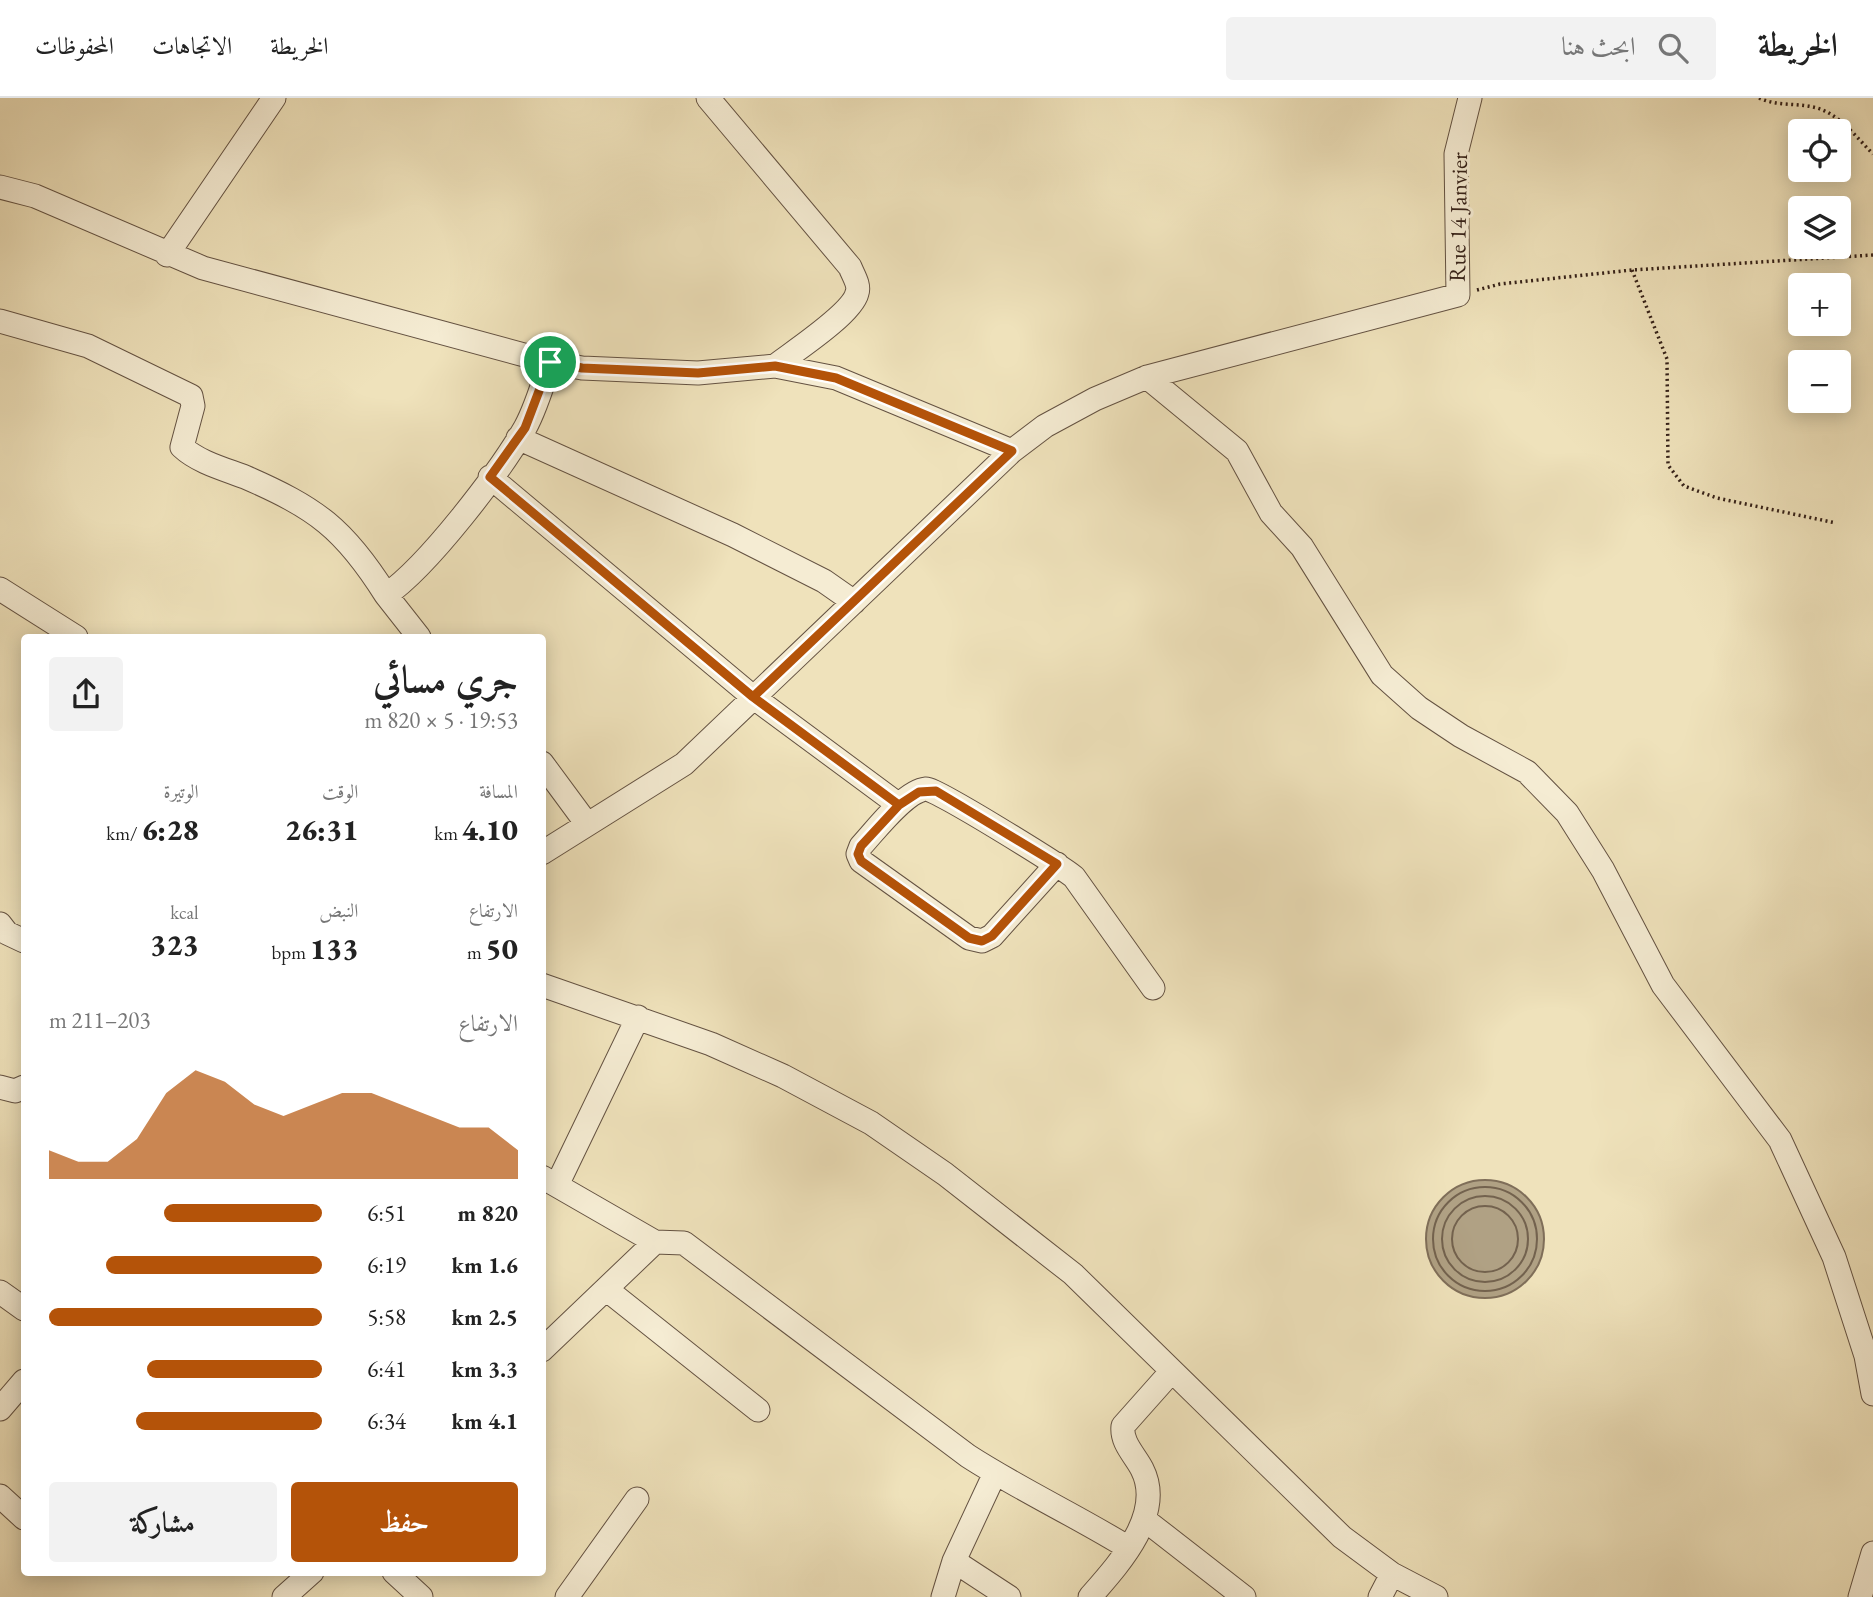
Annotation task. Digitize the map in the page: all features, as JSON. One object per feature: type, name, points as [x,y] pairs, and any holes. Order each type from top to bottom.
[{"type":"street","points":[[167,255],[274,98]]},
{"type":"street","points":[[708,98],[850,267],[857,282],[857,293],[848,308],[775,366]]},
{"type":"street","name":"Rue 14 Janvier","points":[[1458,295],[1457,154],[1470,98]]},
{"type":"street","points":[[0,187],[54,204],[167,255],[326,303],[550,362],[582,368],[698,373],[775,366],[836,378],[1012,451]]},
{"type":"street","points":[[546,850],[684,764],[1012,451],[1045,426],[1095,399],[1147,377],[1458,295]]},
{"type":"street","points":[[0,321],[88,346],[191,396],[193,406],[182,447],[269,488],[326,520],[347,539],[417,634]]},
{"type":"street","points":[[386,595],[420,565],[519,438],[534,409],[550,362]]},
{"type":"street","points":[[1147,377],[1237,451],[1271,513],[1301,547],[1382,676],[1419,708],[1461,736],[1527,772],[1567,813],[1604,870],[1663,985],[1780,1140],[1834,1256],[1866,1356],[1873,1394]]},
{"type":"street","points":[[519,438],[733,535],[824,581],[854,602]]},
{"type":"street","points":[[490,477],[753,697],[899,805]]},
{"type":"street","points":[[0,589],[71,634]]},
{"type":"street","points":[[546,768],[587,824]]},
{"type":"street","points":[[1057,864],[992,936],[982,941],[969,938],[861,861],[858,854],[861,846],[899,805],[919,792],[936,791],[1057,864],[1074,877],[1153,988]]},
{"type":"street","points":[[0,924],[7,933],[21,940]]},
{"type":"street","points":[[546,986],[711,1044],[783,1076],[871,1124],[945,1174],[1073,1274],[1342,1537],[1392,1574],[1436,1597]]},
{"type":"street","points":[[638,1017],[550,1181],[655,1241],[684,1243],[995,1474],[1076,1515],[1127,1547]]},
{"type":"street","points":[[0,1087],[15,1091],[21,1088]]},
{"type":"street","points":[[546,1346],[655,1241]]},
{"type":"street","points":[[606,1289],[758,1410]]},
{"type":"street","points":[[0,1292],[21,1307]]},
{"type":"street","points":[[1101,1593],[1145,1520],[1149,1484],[1124,1441],[1123,1426],[1171,1372]]},
{"type":"street","points":[[0,1409],[21,1384]]},
{"type":"street","points":[[943,1597],[954,1561],[995,1474]]},
{"type":"street","points":[[0,1496],[21,1515]]},
{"type":"street","points":[[567,1597],[637,1499]]},
{"type":"street","points":[[1145,1520],[1244,1597]]},
{"type":"street","points":[[1860,1597],[1873,1553]]},
{"type":"street","points":[[954,1561],[1009,1597]]},
{"type":"street","points":[[1380,1597],[1392,1574]]},
{"type":"street","points":[[284,1597],[308,1576]]},
{"type":"street","points":[[398,1576],[421,1597]]},
{"type":"path","points":[[1759,98],[1789,106],[1815,107],[1836,117],[1873,154]]},
{"type":"path","points":[[1458,295],[1500,284],[1632,270],[1873,255]]},
{"type":"path","points":[[1632,270],[1667,359],[1668,465],[1684,486],[1717,498],[1836,523]]},
{"type":"water","points":[[1485,1180],[1508,1184],[1527,1197],[1540,1216],[1544,1239],[1540,1262],[1527,1281],[1508,1294],[1485,1298],[1462,1294],[1443,1281],[1430,1262],[1426,1239],[1430,1216],[1443,1197],[1462,1184]]},
{"type":"route","points":[[550,362],[525,428],[490,477],[753,697],[899,805],[861,846],[858,854],[861,861],[969,938],[982,941],[992,936],[1057,864],[965,811],[936,791],[926,789],[899,805],[826,751],[753,697],[960,504],[1012,451],[836,378],[809,370],[775,366],[698,373],[582,368],[550,362]]}]
